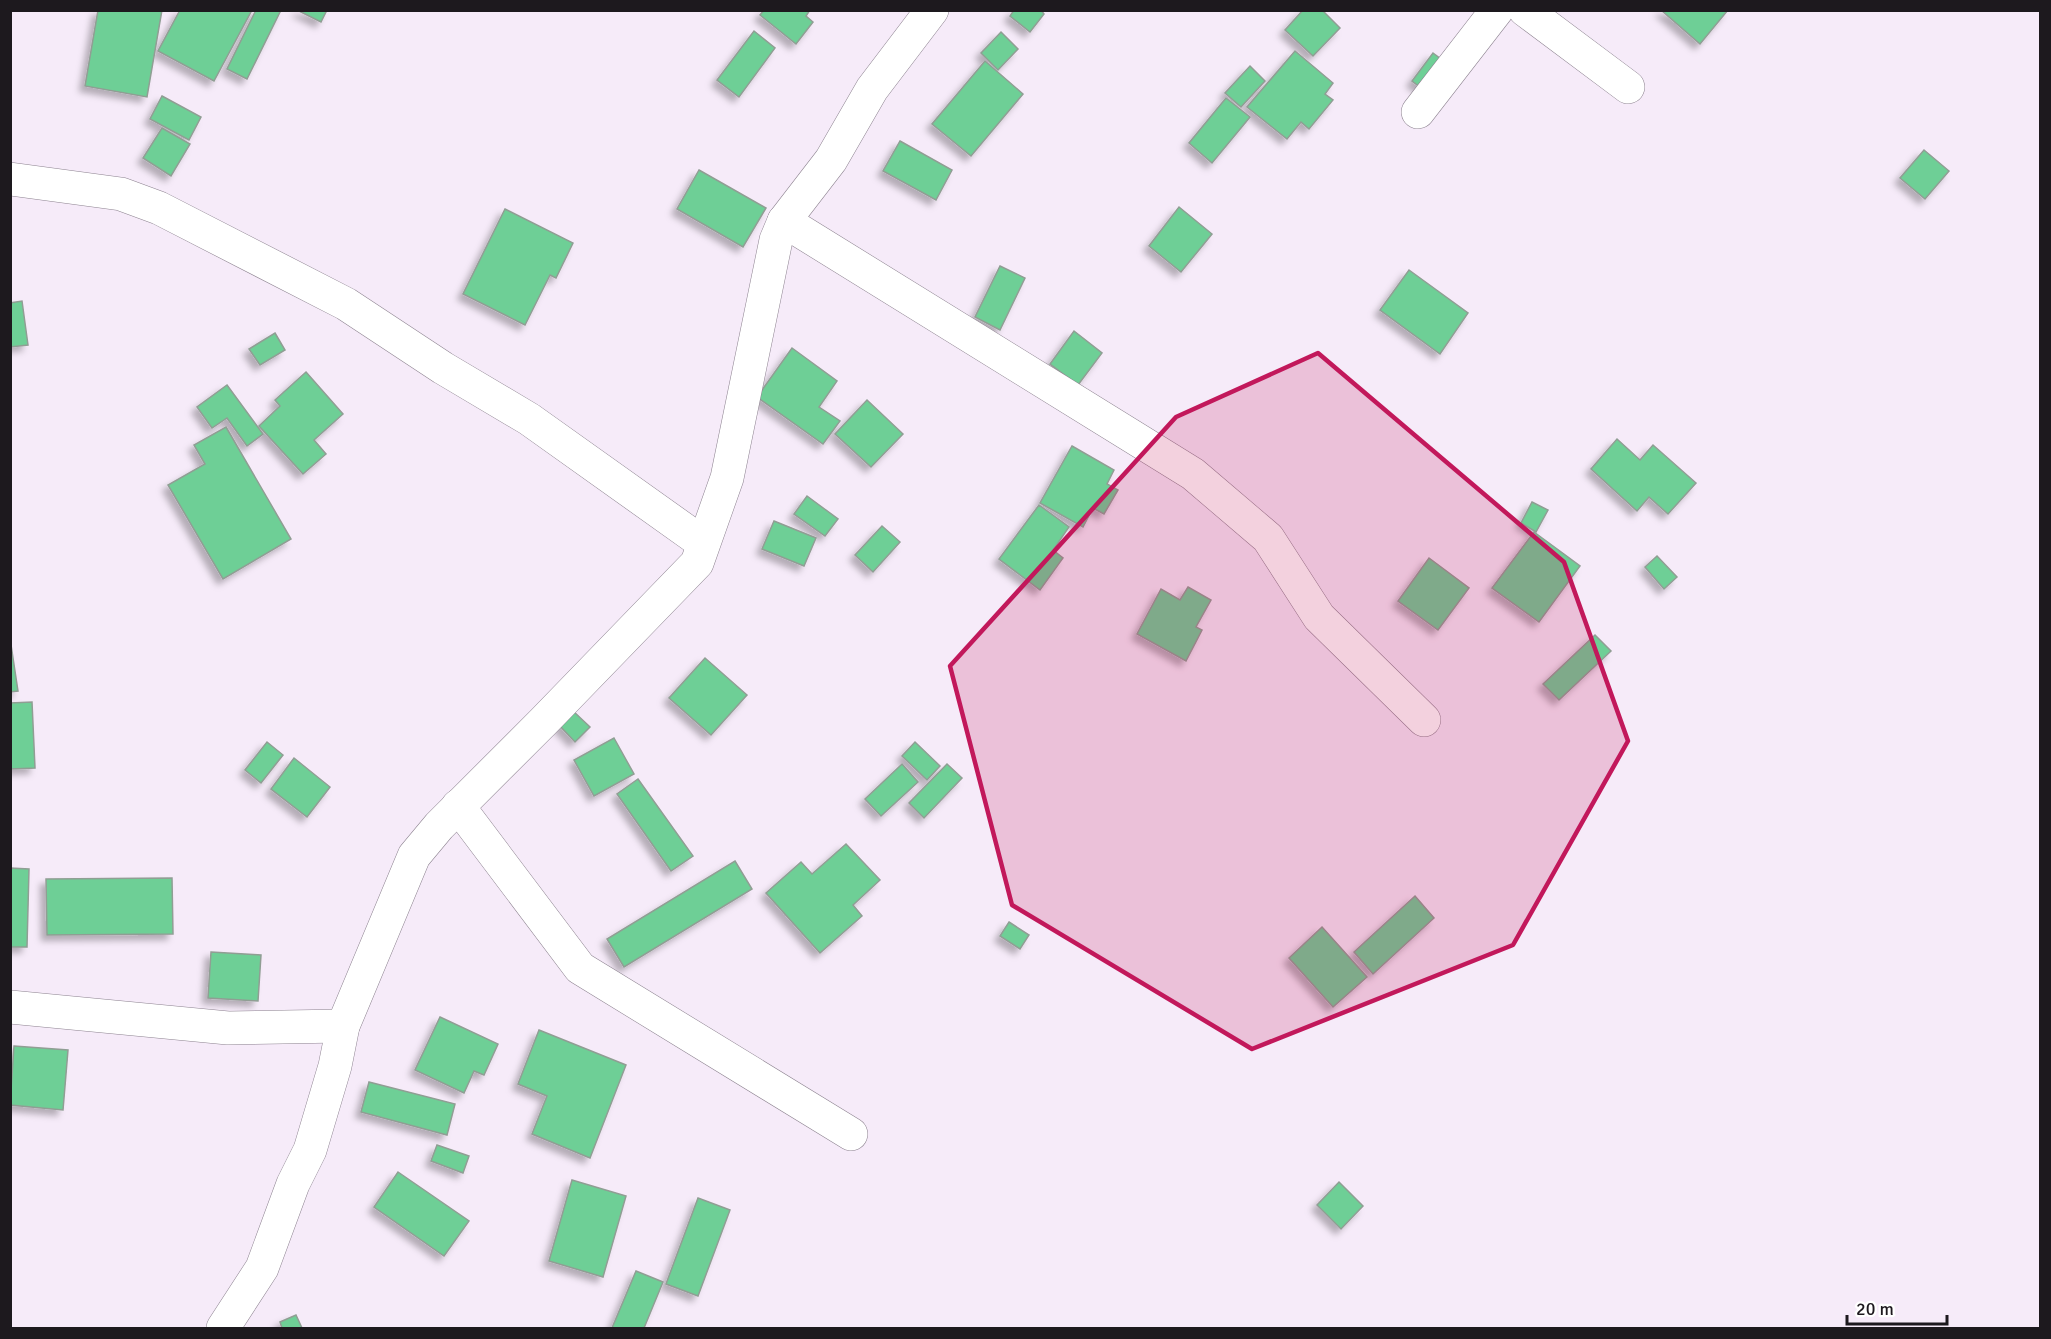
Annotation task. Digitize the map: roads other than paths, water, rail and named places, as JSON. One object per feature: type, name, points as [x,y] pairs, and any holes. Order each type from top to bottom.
[{"type":"street","points":[[223,1329],[262,1268],[293,1184],[310,1150],[335,1066],[343,1026],[414,855],[458,806],[698,563],[726,478],[776,240],[784,221],[831,160],[872,89],[932,10]]},
{"type":"street","points":[[1418,112],[1497,10]]},
{"type":"street","points":[[1525,10],[1628,87]]},
{"type":"street","points":[[10,179],[121,194],[159,208],[346,304],[443,368],[529,419],[703,543]]},
{"type":"street","points":[[784,221],[1193,474],[1268,538],[1320,617],[1424,720]]},
{"type":"street","points":[[458,806],[580,968],[851,1134]]},
{"type":"street","points":[[10,1007],[228,1028],[343,1026]]}]
